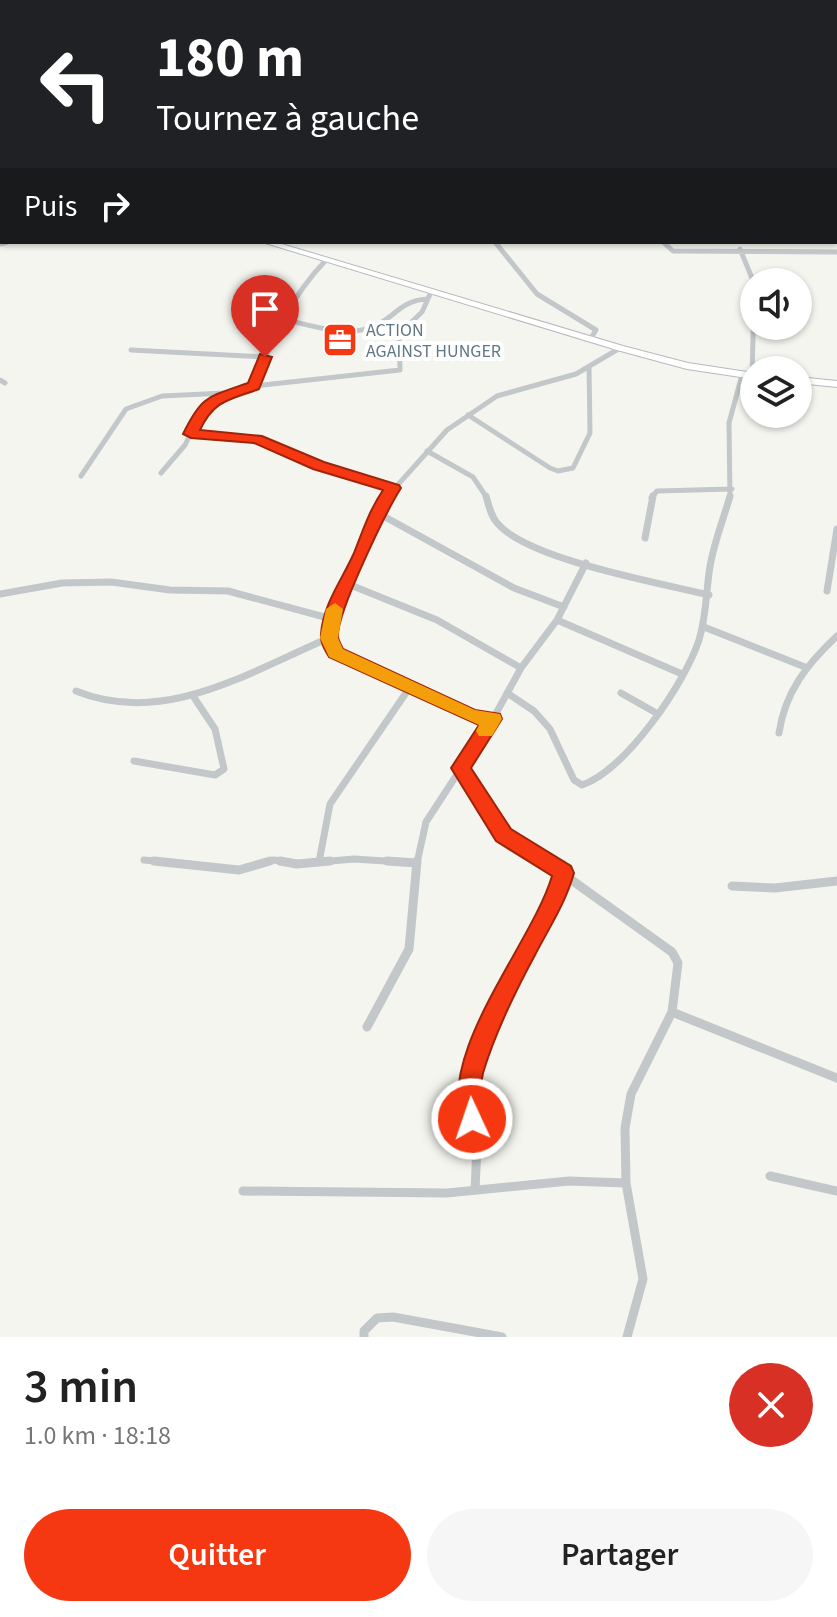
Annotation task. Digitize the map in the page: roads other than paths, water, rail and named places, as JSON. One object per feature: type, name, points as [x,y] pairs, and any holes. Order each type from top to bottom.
[{"type":"highway","points":[[273,244],[429,296],[620,348],[740,374]]},
{"type":"highway","points":[[812,381],[837,384]]},
{"type":"street","points":[[497,244],[537,294],[596,330],[591,338]]},
{"type":"street","points":[[665,244],[670,251],[740,249],[837,252]]},
{"type":"street","points":[[773,244],[775,250]]},
{"type":"street","points":[[740,249],[748,268]]},
{"type":"street","points":[[254,386],[278,318],[296,290],[326,260]]},
{"type":"street","points":[[278,318],[327,328],[368,328],[403,301],[429,296]]},
{"type":"street","points":[[161,473],[191,434],[203,408],[236,392],[254,386],[400,370],[399,334],[422,312],[429,296]]},
{"type":"street","points":[[493,719],[472,717],[335,653],[329,638],[332,619],[376,512],[427,451],[468,415],[515,389],[556,380],[589,367],[620,348]]},
{"type":"street","points":[[131,350],[265,357]]},
{"type":"street","points":[[468,415],[550,468],[558,471],[573,468],[592,428],[594,405],[589,367]]},
{"type":"street","points":[[81,476],[126,409],[135,403],[162,396],[236,392]]},
{"type":"street","points":[[507,693],[537,710],[549,723],[574,780],[582,785],[597,780],[624,757],[658,714],[682,674],[704,627],[709,573],[732,489],[729,423],[740,397]]},
{"type":"street","points":[[191,434],[257,439],[318,465],[393,488]]},
{"type":"street","points":[[427,451],[477,480],[499,526],[515,538],[586,563],[709,595]]},
{"type":"street","points":[[645,538],[651,498],[657,491],[732,489]]},
{"type":"street","points":[[376,512],[514,588],[564,607]]},
{"type":"street","points":[[827,591],[837,529]]},
{"type":"street","points":[[367,1027],[409,949],[417,863],[426,822],[493,719],[521,668],[557,620],[586,563]]},
{"type":"street","points":[[0,594],[62,583],[111,582],[170,590],[228,591],[332,619]]},
{"type":"street","points":[[348,584],[401,602],[461,631],[521,668]]},
{"type":"street","points":[[557,620],[682,674]]},
{"type":"street","points":[[704,627],[805,667]]},
{"type":"street","points":[[779,733],[792,686],[805,667],[837,636]]},
{"type":"street","points":[[76,691],[102,703],[132,706],[193,696],[329,638]]},
{"type":"street","points":[[319,862],[330,804],[410,687]]},
{"type":"street","points":[[621,693],[658,714]]},
{"type":"street","points":[[134,761],[215,775],[224,769],[215,729],[193,696]]},
{"type":"street","points":[[461,768],[503,835],[564,873],[672,952],[678,963],[672,1012],[631,1094],[625,1128],[626,1183],[643,1279],[627,1337]]},
{"type":"street","points":[[144,860],[239,870],[274,860],[297,864],[354,859],[417,863]]},
{"type":"street","points":[[475,1190],[477,1146],[467,1093],[471,1073],[507,985],[559,890],[564,873]]},
{"type":"street","points":[[732,886],[775,888],[837,881]]},
{"type":"street","points":[[672,1012],[837,1078]]},
{"type":"street","points":[[770,1176],[837,1191]]},
{"type":"street","points":[[243,1191],[475,1190],[569,1181],[626,1183]]},
{"type":"street","points":[[364,1337],[364,1331],[377,1318],[393,1317],[502,1337]]},
{"type":"place","name":"ACTION AGAINST HUNGER","points":[[340,340]]}]
